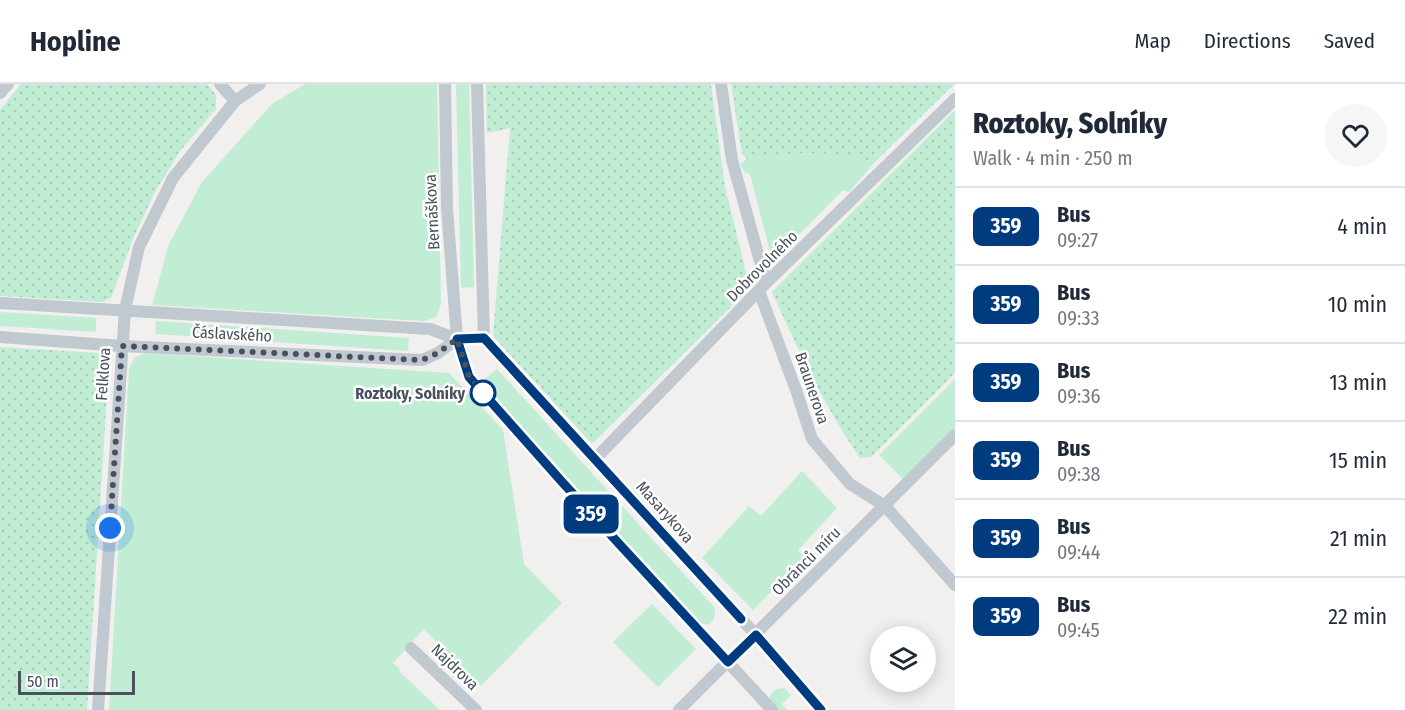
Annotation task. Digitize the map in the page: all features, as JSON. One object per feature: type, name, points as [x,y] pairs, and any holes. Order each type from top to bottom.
[{"type":"street","points":[[0,93],[8,84]]},
{"type":"street","points":[[220,84],[235,101]]},
{"type":"street","name":"Felklova","points":[[98,710],[124,310],[139,247],[173,178],[235,101],[260,84]]},
{"type":"street","name":"Bernáškova","points":[[445,84],[447,208],[457,339]]},
{"type":"street","points":[[477,84],[484,338]]},
{"type":"street","name":"Braunerova","points":[[721,84],[732,160],[763,287],[812,439],[850,483],[885,506],[955,585]]},
{"type":"street","name":"Dobrovolného","points":[[595,459],[763,287],[955,99]]},
{"type":"street","name":"Čáslavského","points":[[0,303],[430,329],[457,339],[484,338]]},
{"type":"street","name":"Čáslavského","points":[[0,337],[122,346],[422,360],[438,353],[457,339]]},
{"type":"street","name":"Masarykova","points":[[484,338],[756,635],[821,710]]},
{"type":"street","points":[[457,339],[469,377],[563,483],[772,710]]},
{"type":"street","name":"Obránců míru","points":[[679,710],[955,435]]},
{"type":"street","name":"Najdrova","points":[[411,648],[476,710]]},
{"type":"green space","points":[[21,84],[207,84],[216,95],[216,109],[180,151],[154,194],[133,239],[111,298],[102,302],[0,296],[0,110]]},
{"type":"green space","points":[[305,84],[437,84],[441,304],[436,317],[424,321],[152,305],[169,244],[202,182],[272,104]]},
{"type":"green space","points":[[456,84],[469,84],[474,287],[461,288]]},
{"type":"green space","points":[[486,84],[711,84],[725,187],[750,288],[592,444],[493,336],[510,128],[487,133]]},
{"type":"green space","points":[[731,84],[954,84],[875,162],[839,154],[795,153],[747,159],[742,154]]},
{"type":"green space","points":[[955,110],[955,373],[871,457],[860,458],[823,398],[772,292]]},
{"type":"green space","points":[[795,153],[839,154],[875,162],[849,192],[843,190],[782,252],[778,262],[771,262],[766,256],[770,252],[750,174],[745,173],[740,164],[747,159]]},
{"type":"green space","points":[[0,312],[96,318],[96,332],[0,326]]},
{"type":"green space","points":[[156,321],[409,338],[408,351],[155,334]]},
{"type":"green space","points":[[0,347],[100,353],[109,363],[87,710],[0,710]]},
{"type":"green space","points":[[146,353],[449,373],[503,430],[524,564],[562,603],[481,686],[424,629],[393,663],[440,710],[109,710],[129,369],[135,357]]},
{"type":"green space","points":[[497,369],[715,608],[714,619],[709,624],[698,624],[480,383]]},
{"type":"green space","points":[[955,379],[955,427],[903,479],[879,455]]},
{"type":"green space","points":[[802,471],[837,508],[798,550],[805,558],[753,610],[702,558],[749,506],[761,516]]},
{"type":"green space","points":[[652,604],[696,649],[658,687],[613,642]]},
{"type":"green space","points":[[784,688],[791,695],[782,704],[787,710],[776,710],[770,703],[770,695],[776,689]]},
{"type":"bus line","name":"359","points":[[741,619],[484,338],[457,339],[469,377],[728,662],[756,635],[821,710]]},
{"type":"place","name":"Roztoky, Solníky","points":[[483,393]]},
{"type":"route","points":[[110,528],[122,346],[422,360],[438,353],[457,339],[469,377],[485,394],[483,393]]}]
